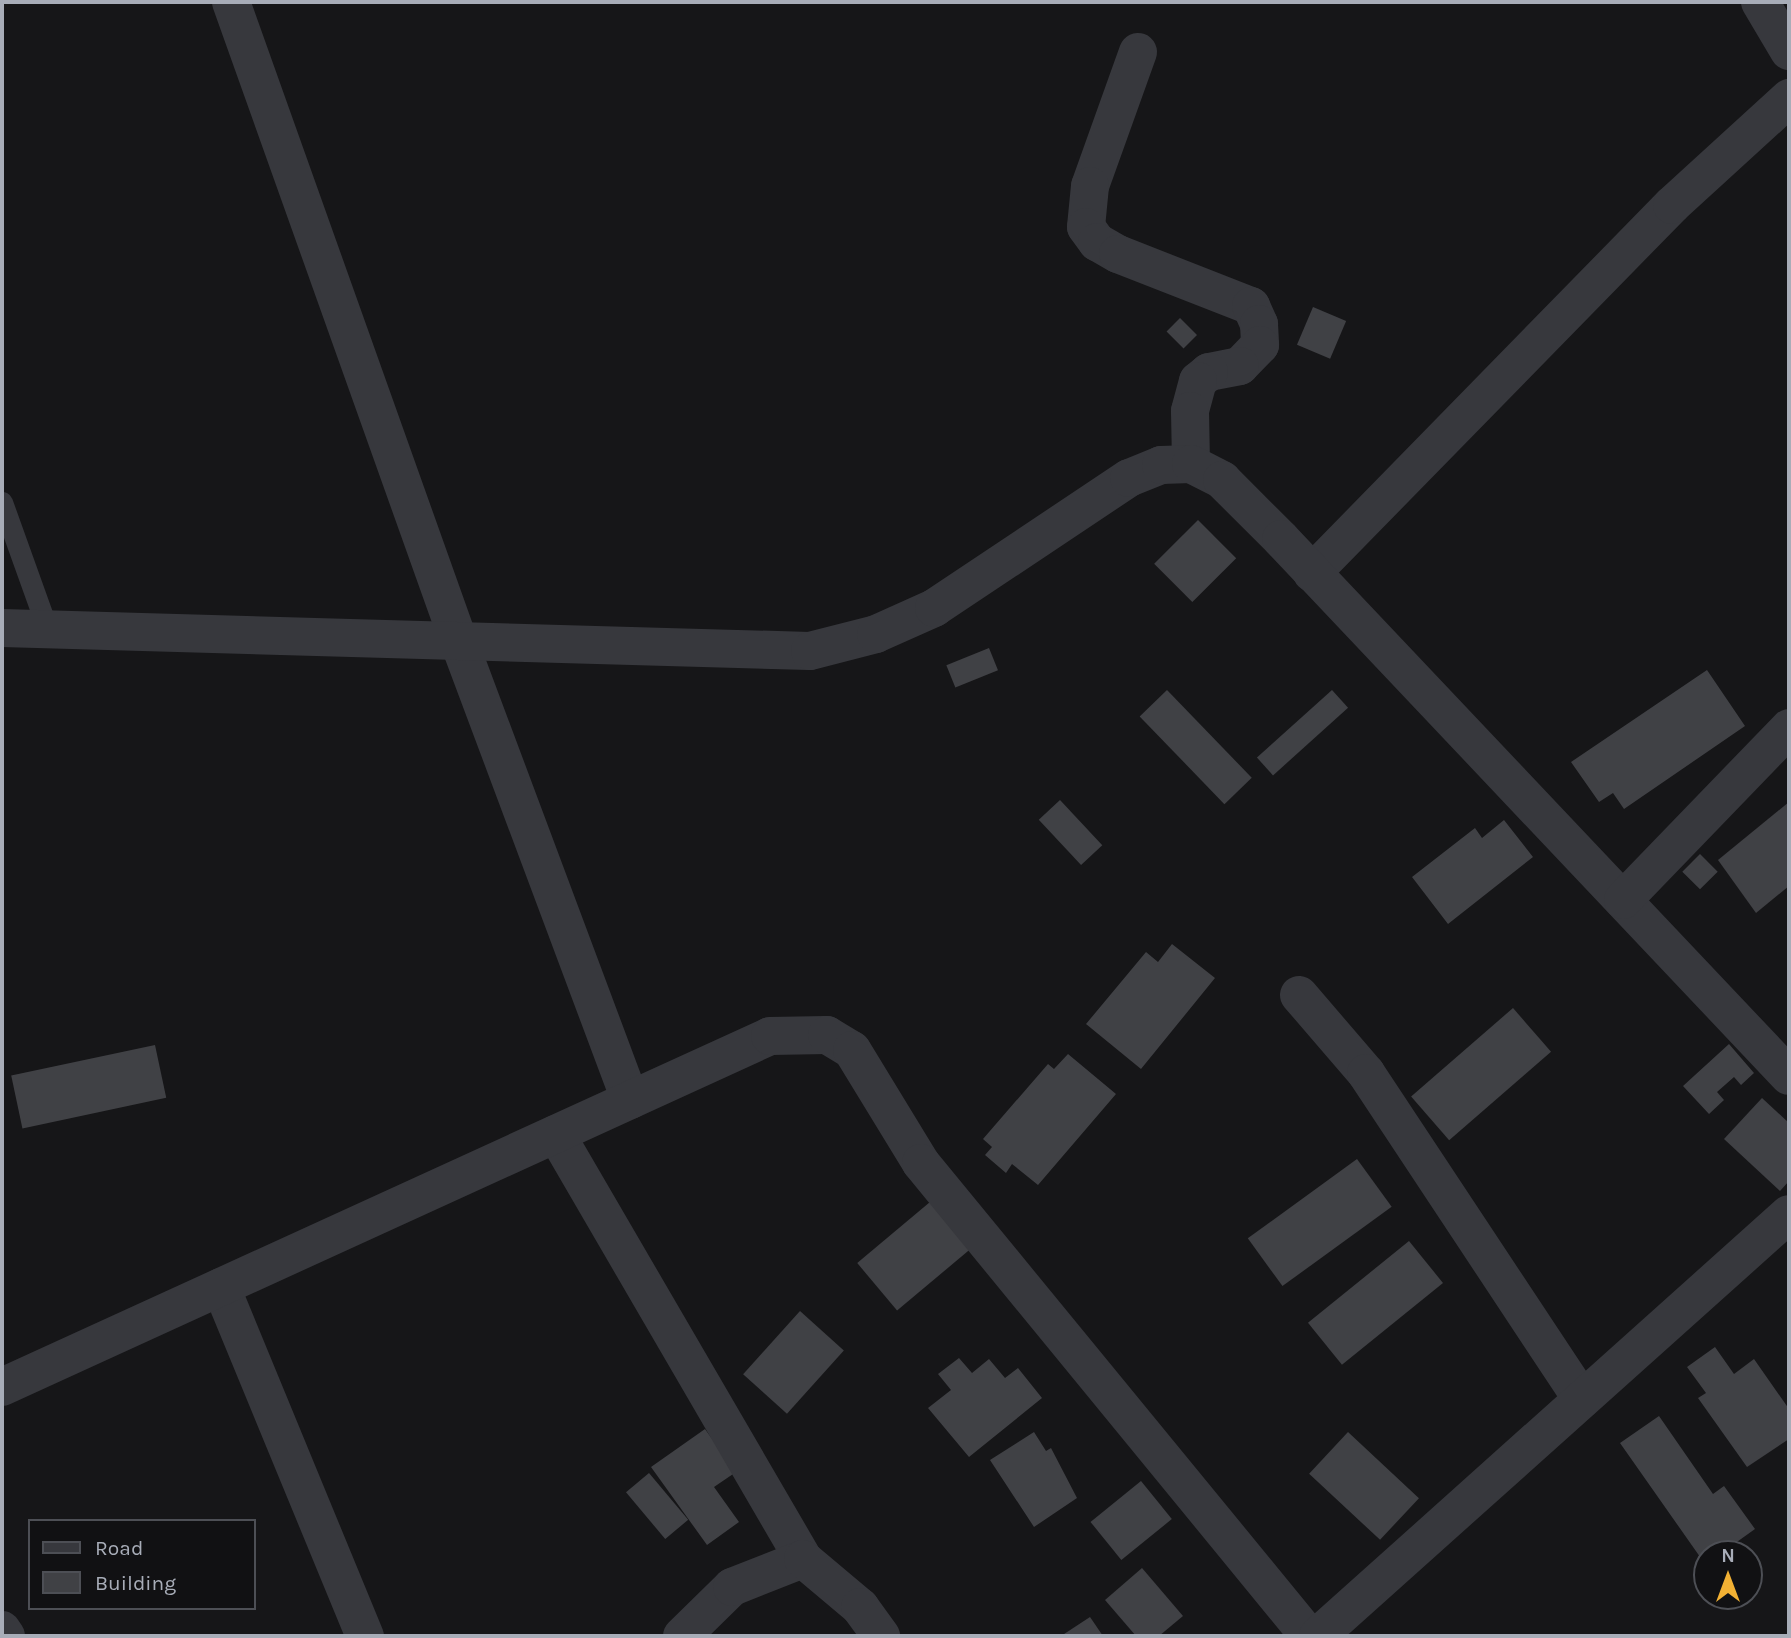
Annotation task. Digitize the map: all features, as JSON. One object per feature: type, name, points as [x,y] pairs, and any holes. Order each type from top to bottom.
[{"type":"street","points":[[231,2],[459,642],[630,1100]]},
{"type":"street","points":[[1760,2],[1789,51]]},
{"type":"street","points":[[1138,52],[1090,186],[1086,227],[1097,242],[1118,254],[1251,306],[1259,324],[1260,345],[1240,366],[1209,372],[1198,381],[1190,411],[1191,464]]},
{"type":"street","points":[[1312,573],[1672,205],[1789,98]]},
{"type":"street","points":[[2,628],[784,650],[844,645],[934,608],[1129,478],[1161,465],[1191,464],[1222,480],[1789,1076]]},
{"type":"street","points":[[1623,900],[1789,728]]},
{"type":"street","points":[[1299,995],[1366,1073],[1582,1399]]},
{"type":"street","points":[[2,1387],[770,1036],[827,1035],[852,1050],[921,1163],[1309,1636]]},
{"type":"street","points":[[556,1134],[803,1559],[860,1607],[881,1636]]},
{"type":"street","points":[[1318,1636],[1789,1214]]},
{"type":"street","points":[[220,1287],[353,1632]]},
{"type":"street","points":[[682,1636],[732,1587],[803,1559]]},
{"type":"street","points":[[2,1630],[6,1636]]},
{"type":"lane","points":[[2,502],[47,628]]},
{"type":"building","points":[[1313,307],[1346,321],[1330,359],[1297,345]]},
{"type":"building","points":[[1180,318],[1197,335],[1184,348],[1167,331]]},
{"type":"building","points":[[1198,520],[1236,558],[1192,602],[1154,564]]},
{"type":"building","points":[[989,648],[998,670],[955,687],[946,665]]},
{"type":"building","points":[[1707,670],[1745,726],[1624,809],[1613,793],[1599,802],[1571,762]]},
{"type":"building","points":[[1167,690],[1252,778],[1224,804],[1140,716]]},
{"type":"building","points":[[1332,690],[1348,708],[1273,775],[1257,758]]},
{"type":"building","points":[[1060,800],[1102,845],[1081,865],[1039,820]]},
{"type":"building","points":[[1789,802],[1789,886],[1756,913],[1718,860]]},
{"type":"building","points":[[1504,820],[1533,857],[1448,924],[1412,877],[1475,828],[1482,838]]},
{"type":"building","points":[[1700,854],[1718,872],[1700,889],[1682,872]]},
{"type":"building","points":[[1172,944],[1215,978],[1141,1069],[1086,1024],[1146,952],[1158,962]]},
{"type":"building","points":[[1513,1008],[1551,1052],[1449,1140],[1411,1097]]},
{"type":"building","points":[[1729,1044],[1754,1073],[1741,1085],[1734,1077],[1717,1092],[1724,1100],[1709,1114],[1683,1086]]},
{"type":"building","points":[[155,1045],[166,1098],[22,1128],[11,1076]]},
{"type":"building","points":[[1068,1054],[1116,1094],[1038,1185],[1012,1164],[1006,1173],[985,1155],[992,1147],[983,1139],[1048,1064],[1054,1069]]},
{"type":"building","points":[[1762,1098],[1789,1123],[1789,1181],[1780,1191],[1724,1139]]},
{"type":"building","points":[[1357,1159],[1392,1207],[1282,1286],[1248,1238]]},
{"type":"building","points":[[930,1202],[970,1249],[897,1311],[857,1263]]},
{"type":"building","points":[[1409,1241],[1443,1283],[1342,1365],[1308,1323]]},
{"type":"building","points":[[800,1311],[844,1350],[787,1414],[743,1374]]},
{"type":"building","points":[[1715,1347],[1734,1374],[1754,1359],[1789,1409],[1789,1439],[1747,1467],[1698,1398],[1706,1393],[1687,1367]]},
{"type":"building","points":[[959,1358],[972,1373],[989,1359],[1005,1378],[1018,1368],[1042,1398],[969,1457],[928,1408],[951,1390],[938,1374]]},
{"type":"building","points":[[1659,1416],[1713,1494],[1724,1486],[1755,1529],[1740,1540],[1693,1540],[1693,1547],[1620,1443]]},
{"type":"building","points":[[705,1429],[736,1472],[714,1487],[739,1522],[707,1545],[651,1467]]},
{"type":"building","points":[[1034,1432],[1046,1451],[1051,1448],[1077,1498],[1034,1527],[990,1460]]},
{"type":"building","points":[[1348,1432],[1419,1498],[1380,1540],[1309,1474]]},
{"type":"building","points":[[649,1473],[688,1520],[665,1539],[626,1492]]},
{"type":"building","points":[[1141,1481],[1172,1519],[1121,1560],[1090,1522]]},
{"type":"building","points":[[1142,1568],[1183,1616],[1159,1636],[1136,1636],[1105,1600]]},
{"type":"building","points":[[1090,1617],[1103,1636],[1061,1636]]}]
